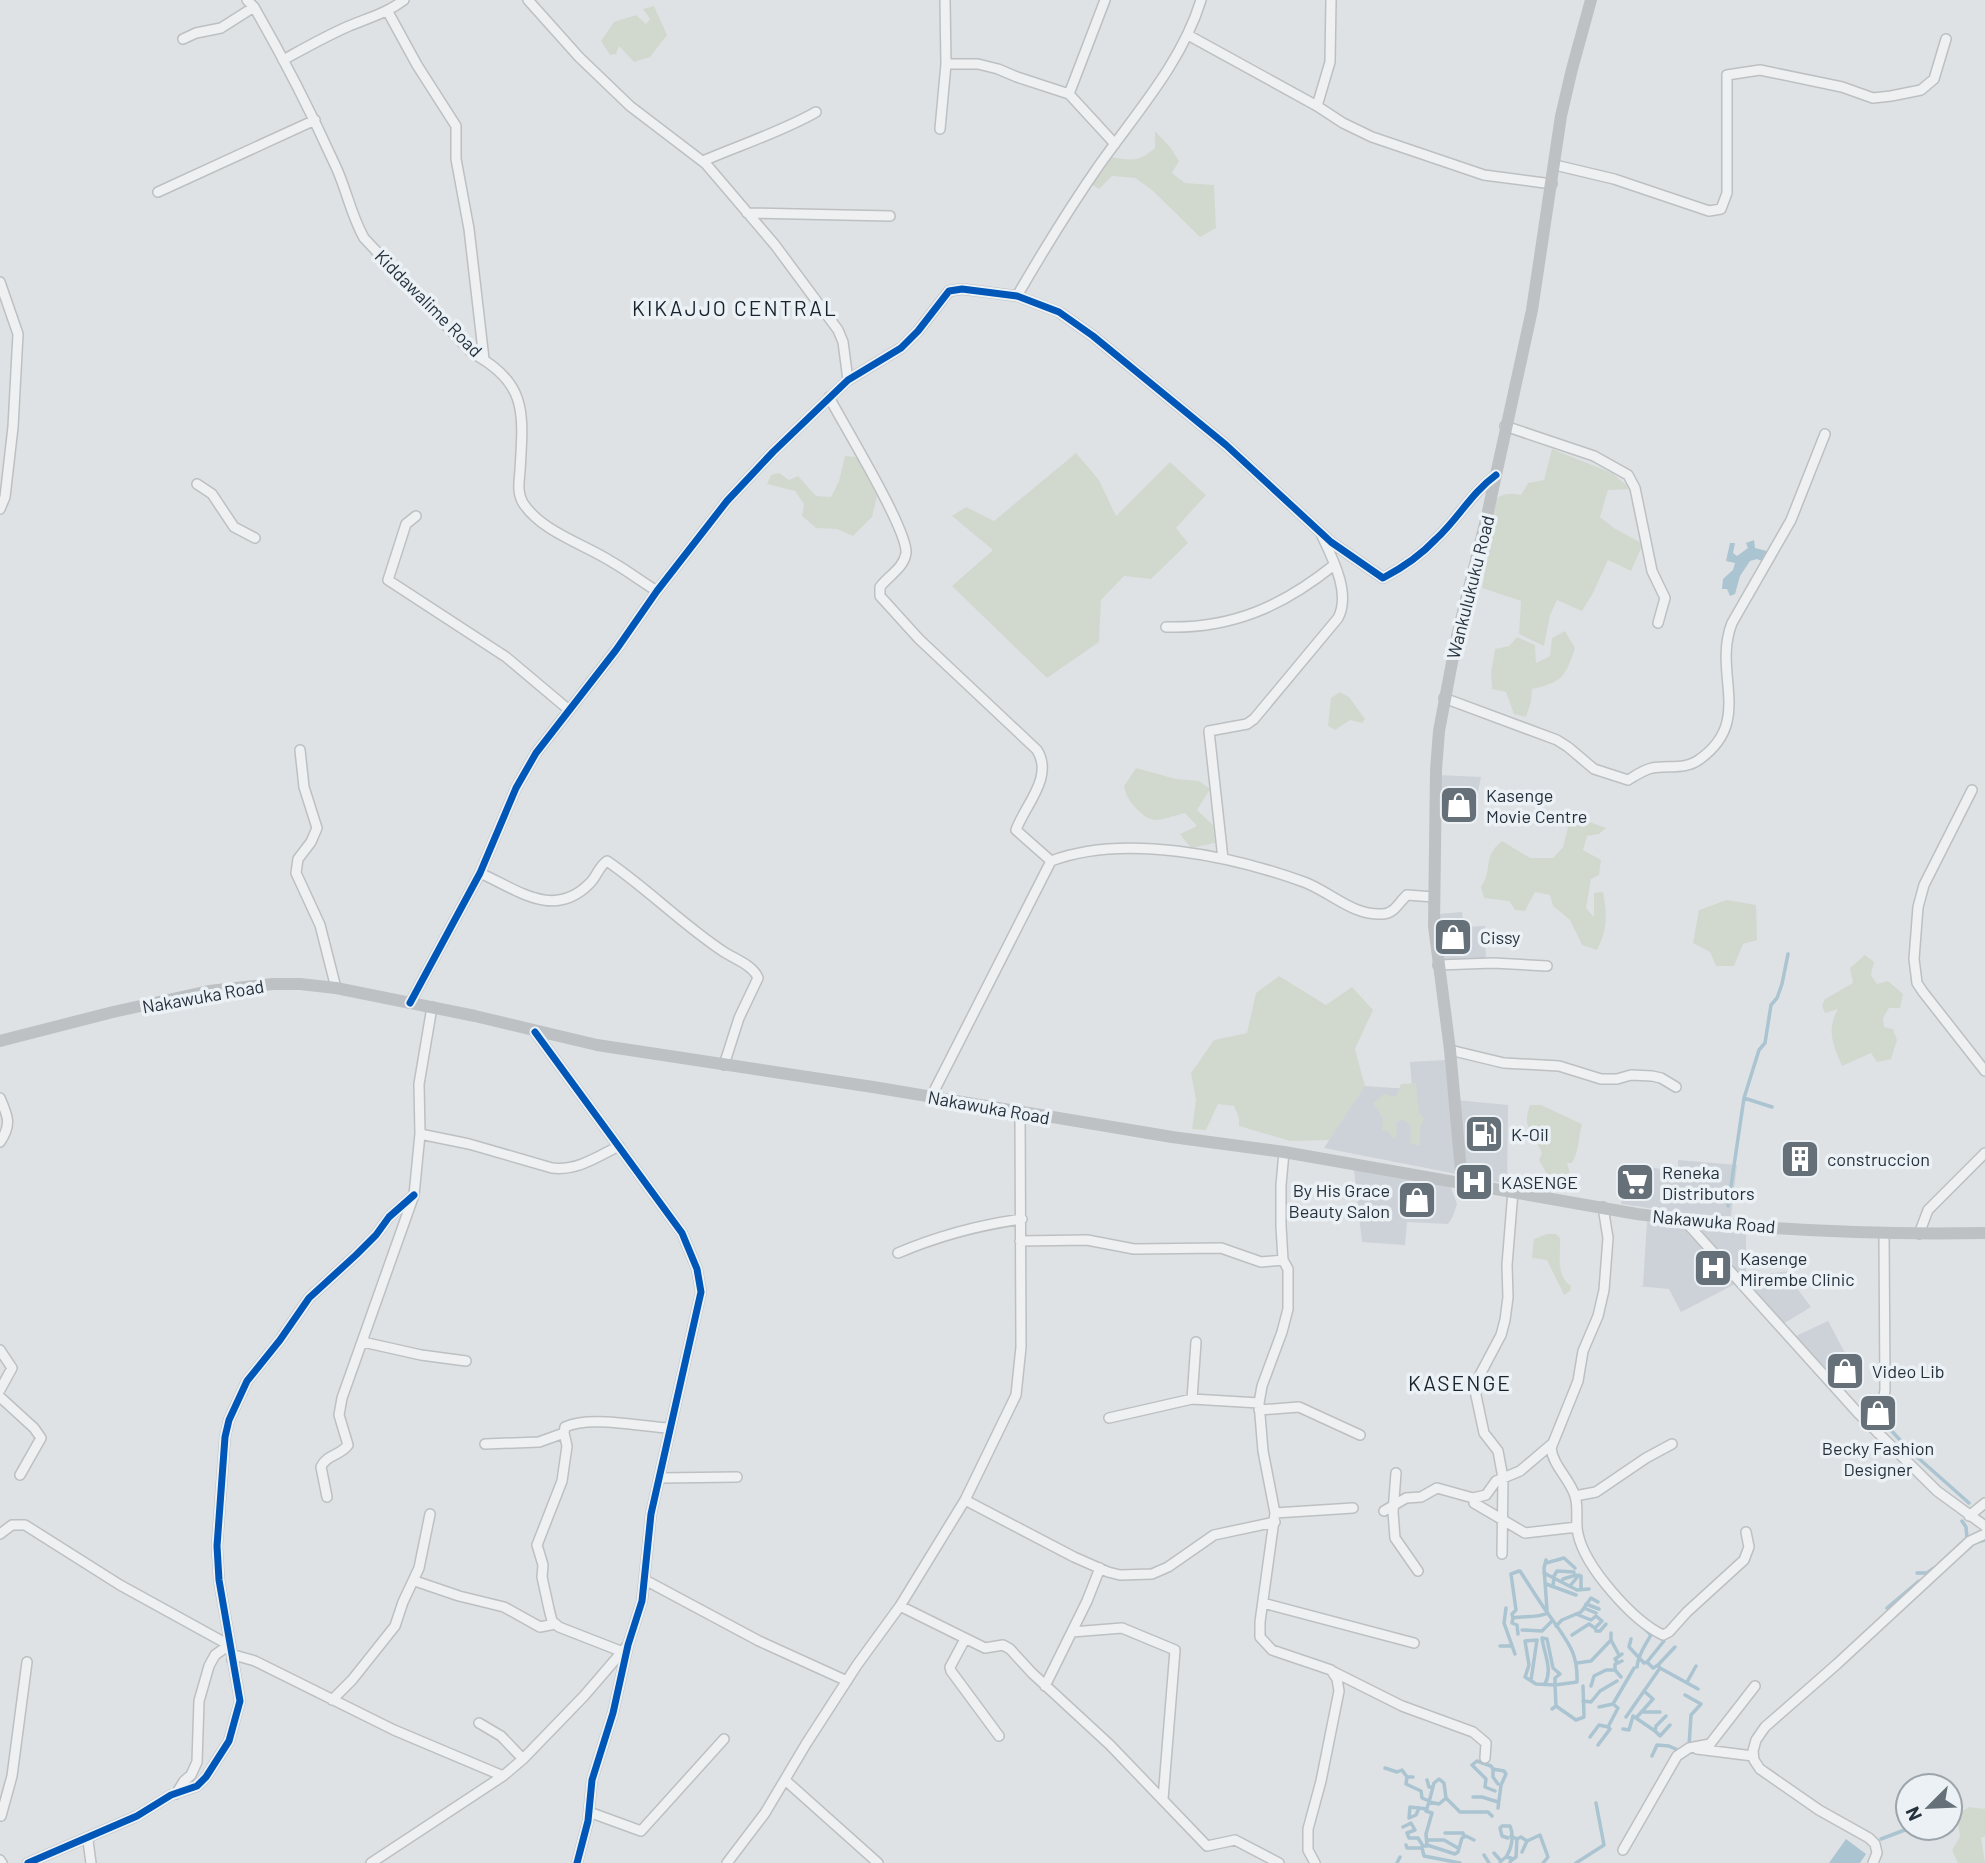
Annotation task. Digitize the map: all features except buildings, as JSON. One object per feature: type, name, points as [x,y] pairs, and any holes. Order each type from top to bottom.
[{"type":"main road","name":"Wankulukuku Road","points":[[1462,1182],[1450,1050],[1434,929],[1436,770],[1444,698],[1532,310],[1562,116],[1591,0]]},
{"type":"main road","name":"Nakawuka Road","points":[[0,1041],[209,991],[273,984],[336,988],[475,1016],[597,1045],[1172,1138],[1284,1152],[1684,1220],[1884,1233],[1985,1233]]},
{"type":"street","points":[[283,60],[327,36],[388,12],[404,0]]},
{"type":"street","points":[[528,0],[579,57],[630,106],[703,161],[789,262],[838,330],[843,342],[848,380]]},
{"type":"street","points":[[940,129],[946,64],[945,0]]},
{"type":"street","points":[[1069,94],[1105,0]]},
{"type":"street","points":[[1017,296],[1041,253],[1152,94],[1188,35],[1200,0]]},
{"type":"street","points":[[1317,106],[1330,62],[1331,0]]},
{"type":"street","points":[[183,39],[196,33],[221,28],[251,3]]},
{"type":"street","name":"Kiddawalime Road","points":[[251,3],[315,120],[364,238],[472,353],[484,359],[515,388],[520,402],[522,429],[519,489],[522,501],[534,516],[550,527],[657,591]]},
{"type":"street","points":[[388,12],[417,65],[456,126],[456,159],[476,277],[484,359]]},
{"type":"street","points":[[1188,35],[1343,123],[1381,141],[1484,175],[1552,184]]},
{"type":"street","points":[[1555,165],[1614,179],[1709,211],[1720,209],[1727,193],[1727,75],[1760,70],[1842,87],[1873,98],[1891,96],[1921,90],[1934,79],[1946,39]]},
{"type":"street","points":[[946,64],[978,64],[1069,94],[1115,144]]},
{"type":"street","points":[[703,161],[796,124],[816,112]]},
{"type":"street","points":[[158,192],[315,120]]},
{"type":"street","points":[[747,213],[890,216]]},
{"type":"street","points":[[0,282],[18,334],[13,427],[5,497],[0,509]]},
{"type":"street","points":[[410,1003],[480,873],[536,753],[657,591],[727,501],[848,380],[901,348],[949,291],[962,289],[1017,296],[1059,312],[1093,336],[1226,445],[1321,534],[1383,578],[1398,570],[1437,539],[1471,496],[1496,475]]},
{"type":"street","points":[[829,397],[878,486],[906,553],[900,566],[880,587],[880,596],[919,639],[1037,750],[1043,759],[1040,781],[1016,830],[1051,861]]},
{"type":"street","points":[[1505,426],[1594,456],[1628,475],[1635,488],[1652,571],[1665,598],[1658,623]]},
{"type":"street","points":[[1444,698],[1557,740],[1594,768],[1628,780],[1651,768],[1674,768],[1700,760],[1726,730],[1730,716],[1724,654],[1726,638],[1791,520],[1825,434]]},
{"type":"street","points":[[197,484],[212,494],[234,527],[255,538]]},
{"type":"street","points":[[416,516],[406,524],[388,580],[506,657],[569,710]]},
{"type":"street","points":[[1223,859],[1209,731],[1247,724],[1254,719],[1342,611],[1343,597],[1321,534]]},
{"type":"street","points":[[1166,627],[1205,625],[1272,607],[1296,594],[1334,565]]},
{"type":"street","points":[[300,750],[304,788],[317,828],[312,842],[298,859],[296,873],[320,925],[336,988]]},
{"type":"street","points":[[1972,790],[1924,884],[1918,908],[1914,959],[1917,983],[1985,1071]]},
{"type":"street","points":[[931,1097],[1051,861],[1085,851],[1105,849],[1191,853],[1305,882],[1343,904],[1380,914],[1391,912],[1407,895],[1434,897]]},
{"type":"street","points":[[480,873],[540,900],[556,902],[564,900],[590,883],[607,861],[641,885],[709,942],[757,973],[758,978],[739,1018],[724,1065]]},
{"type":"street","points":[[1438,965],[1546,965]]},
{"type":"street","points":[[327,1497],[321,1467],[327,1458],[343,1452],[348,1445],[339,1415],[342,1398],[414,1195],[420,1134],[419,1084],[432,1007]]},
{"type":"street","points":[[536,1032],[681,1233],[701,1281],[698,1314],[651,1514],[642,1601],[625,1648],[613,1713],[592,1780],[589,1812],[577,1863]]},
{"type":"street","points":[[1450,1050],[1504,1063],[1559,1066],[1601,1079],[1617,1079],[1631,1075],[1652,1076],[1676,1087]]},
{"type":"street","points":[[0,1098],[9,1120],[8,1131],[0,1142]]},
{"type":"street","points":[[730,1861],[765,1812],[847,1681],[900,1606],[965,1500],[1016,1395],[1021,1348],[1020,1113]]},
{"type":"street","points":[[420,1134],[565,1170],[619,1146]]},
{"type":"street","points":[[1284,1152],[1281,1185],[1283,1260],[1288,1269],[1287,1309],[1282,1332],[1262,1386],[1259,1406],[1263,1451],[1275,1518],[1260,1637],[1264,1644],[1282,1654],[1331,1670],[1402,1706],[1473,1732],[1486,1743],[1485,1758]]},
{"type":"street","points":[[1919,1234],[1927,1210],[1985,1153]]},
{"type":"street","points":[[1502,1555],[1500,1520],[1503,1478],[1498,1451],[1484,1433],[1474,1386],[1506,1320],[1513,1191]]},
{"type":"street","points":[[28,1863],[137,1816],[176,1794],[197,1786],[206,1777],[234,1731],[240,1701],[239,1684],[229,1645],[219,1580],[217,1546],[225,1437],[229,1420],[247,1381],[309,1298],[356,1255],[389,1217],[414,1195]]},
{"type":"street","points":[[1603,1207],[1608,1238],[1604,1290],[1598,1316],[1583,1351],[1578,1381],[1551,1448],[1554,1459],[1575,1496],[1577,1527],[1582,1546],[1605,1583],[1663,1635],[1744,1560],[1749,1547],[1746,1532]]},
{"type":"street","points":[[898,1253],[935,1238],[1022,1219]]},
{"type":"street","points":[[1684,1220],[1793,1344],[1878,1433],[1937,1491],[1977,1521]]},
{"type":"street","points":[[1878,1433],[1885,1390],[1884,1233]]},
{"type":"street","points":[[1020,1241],[1087,1240],[1134,1249],[1221,1248],[1261,1262],[1283,1260]]},
{"type":"street","points":[[363,1342],[421,1355],[466,1361]]},
{"type":"street","points":[[1192,1399],[1196,1342]]},
{"type":"street","points":[[0,1350],[12,1368],[0,1390]]},
{"type":"street","points":[[0,1397],[34,1428],[41,1438],[20,1475]]},
{"type":"street","points":[[1109,1418],[1192,1399],[1299,1407],[1360,1435]]},
{"type":"street","points":[[555,1625],[549,1609],[542,1577],[543,1565],[537,1545],[562,1481],[567,1446],[565,1427],[575,1422],[670,1428]]},
{"type":"street","points":[[485,1444],[539,1442],[564,1433]]},
{"type":"street","points":[[1384,1511],[1406,1498],[1421,1497],[1437,1488],[1473,1498],[1486,1495],[1496,1481],[1520,1471],[1553,1443]]},
{"type":"street","points":[[1575,1496],[1596,1492],[1672,1444]]},
{"type":"street","points":[[1395,1473],[1395,1538],[1418,1571]]},
{"type":"street","points":[[660,1478],[737,1477]]},
{"type":"street","points":[[965,1500],[1074,1557],[1120,1575],[1152,1574],[1168,1567],[1214,1535],[1275,1518],[1353,1508]]},
{"type":"street","points":[[1474,1503],[1525,1533],[1577,1527]]},
{"type":"street","points":[[1970,1541],[1985,1503]]},
{"type":"street","points":[[332,1700],[352,1680],[395,1626],[403,1602],[415,1581],[426,1542],[430,1514]]},
{"type":"street","points":[[0,1534],[12,1525],[25,1525],[120,1585],[229,1645]]},
{"type":"street","points":[[1873,1863],[1877,1853],[1875,1844],[1869,1838],[1796,1796],[1760,1769],[1753,1756],[1756,1740],[1765,1727],[1970,1541],[1985,1534]]},
{"type":"street","points":[[1045,1686],[1094,1586],[1100,1568]]},
{"type":"street","points":[[645,1580],[768,1646],[847,1681]]},
{"type":"street","points":[[415,1581],[458,1596],[504,1606],[540,1627],[555,1625],[625,1648]]},
{"type":"street","points":[[1263,1603],[1413,1643]]},
{"type":"street","points":[[900,1606],[985,1648],[1003,1645],[1010,1649],[1163,1799],[1207,1846],[1235,1840],[1279,1863]]},
{"type":"street","points":[[1072,1632],[1122,1628],[1175,1650],[1163,1799]]},
{"type":"street","points":[[965,1639],[950,1667],[951,1671],[999,1736]]},
{"type":"street","points":[[176,1794],[191,1775],[197,1762],[199,1701],[206,1673],[215,1655],[229,1645]]},
{"type":"street","points":[[371,1863],[503,1776],[523,1759],[625,1648]]},
{"type":"street","points":[[232,1660],[234,1655],[255,1661],[404,1734],[503,1776]]},
{"type":"street","points":[[0,1816],[12,1776],[27,1661]]},
{"type":"street","points":[[1310,1861],[1306,1840],[1339,1691],[1337,1679],[1331,1670]]},
{"type":"street","points":[[1623,1850],[1677,1756],[1689,1748],[1710,1744],[1755,1686]]},
{"type":"street","points":[[479,1724],[501,1735],[523,1759]]},
{"type":"street","points":[[589,1812],[640,1831],[724,1739]]},
{"type":"street","points":[[1689,1748],[1753,1756]]},
{"type":"street","points":[[785,1780],[878,1863]]},
{"type":"street","points":[[90,1837],[88,1841],[91,1863]]},
{"type":"shaded area","points":[[654,6],[667,35],[650,57],[634,62],[619,46],[616,54],[610,55],[601,41],[614,22],[636,15],[646,24],[650,19],[643,9]]},
{"type":"shaded area","points":[[1155,131],[1179,161],[1172,173],[1185,183],[1214,185],[1216,228],[1200,237],[1152,190],[1135,178],[1112,176],[1099,189],[1091,184],[1101,164],[1111,157],[1134,159],[1155,148]]},
{"type":"shaded area","points":[[1552,449],[1612,473],[1631,489],[1608,490],[1600,517],[1643,544],[1631,571],[1608,560],[1582,611],[1557,600],[1550,615],[1544,646],[1519,634],[1521,601],[1482,588],[1495,518],[1495,500],[1503,495],[1521,495],[1528,483],[1544,480]]},
{"type":"shaded area","points":[[1076,453],[1099,480],[1116,516],[1170,462],[1206,495],[1176,528],[1188,543],[1151,579],[1124,576],[1101,600],[1099,642],[1047,678],[952,586],[993,550],[952,516],[966,507],[994,521]]},
{"type":"shaded area","points":[[845,456],[857,457],[877,496],[872,517],[853,536],[837,529],[816,528],[802,516],[804,504],[795,491],[767,484],[771,475],[779,473],[789,480],[798,476],[816,496],[831,497],[839,481]]},
{"type":"shaded area","points":[[1565,631],[1575,648],[1565,672],[1556,681],[1532,689],[1526,717],[1514,714],[1506,692],[1492,689],[1491,673],[1495,649],[1509,646],[1517,637],[1535,645],[1536,663],[1550,656],[1552,638]]},
{"type":"shaded area","points":[[1340,692],[1349,697],[1365,719],[1362,723],[1350,720],[1335,730],[1328,726],[1331,698]]},
{"type":"shaded area","points":[[1136,768],[1176,779],[1199,781],[1210,789],[1197,810],[1213,825],[1215,843],[1191,848],[1180,834],[1197,826],[1185,813],[1157,820],[1141,813],[1129,799],[1124,786]]},
{"type":"shaded area","points":[[1438,775],[1481,777],[1473,813],[1440,816]]},
{"type":"shaded area","points":[[1571,815],[1606,828],[1599,834],[1587,836],[1583,850],[1601,860],[1599,875],[1591,879],[1586,908],[1594,917],[1594,893],[1603,892],[1606,921],[1597,950],[1582,945],[1570,920],[1553,906],[1550,895],[1535,892],[1525,911],[1515,910],[1509,901],[1484,898],[1481,887],[1492,853],[1502,841],[1530,858],[1553,858],[1563,847]]},
{"type":"shaded area","points":[[1727,900],[1756,905],[1757,940],[1743,944],[1734,966],[1716,966],[1710,952],[1693,943],[1699,910]]},
{"type":"shaded area","points":[[1462,912],[1464,927],[1485,926],[1486,962],[1444,964],[1439,914]]},
{"type":"shaded area","points":[[1865,955],[1874,962],[1871,975],[1877,984],[1888,981],[1903,994],[1900,1008],[1889,1008],[1883,1018],[1884,1027],[1893,1029],[1897,1040],[1891,1059],[1877,1062],[1871,1053],[1842,1066],[1832,1031],[1838,1009],[1825,1013],[1822,1006],[1825,999],[1853,983],[1850,968]]},
{"type":"shaded area","points":[[1279,976],[1326,1005],[1352,987],[1373,1010],[1355,1049],[1365,1086],[1329,1140],[1290,1141],[1239,1126],[1234,1106],[1218,1104],[1206,1130],[1192,1129],[1196,1100],[1191,1073],[1214,1040],[1247,1033],[1256,993]]},
{"type":"shaded area","points":[[1445,1060],[1457,1174],[1324,1148],[1363,1086],[1412,1089],[1410,1062]]},
{"type":"shaded area","points":[[1416,1083],[1419,1112],[1424,1119],[1420,1128],[1420,1146],[1410,1143],[1411,1126],[1402,1119],[1396,1123],[1397,1135],[1392,1138],[1389,1132],[1382,1130],[1383,1118],[1373,1103],[1384,1094],[1396,1097],[1401,1084]]},
{"type":"shaded area","points":[[1456,1100],[1508,1105],[1507,1184],[1466,1176]]},
{"type":"shaded area","points":[[1530,1105],[1541,1105],[1582,1124],[1575,1158],[1572,1163],[1567,1163],[1570,1174],[1547,1174],[1539,1160],[1542,1153],[1528,1125]]},
{"type":"shaded area","points":[[1678,1160],[1737,1165],[1731,1216],[1704,1216],[1621,1204],[1629,1164],[1661,1169],[1678,1166]]},
{"type":"shaded area","points":[[1354,1170],[1449,1183],[1457,1204],[1453,1216],[1448,1224],[1407,1222],[1405,1245],[1362,1242]]},
{"type":"shaded area","points":[[1647,1222],[1682,1227],[1735,1284],[1681,1312],[1669,1289],[1637,1286],[1643,1286]]},
{"type":"shaded area","points":[[1706,1227],[1746,1229],[1746,1282],[1764,1283],[1765,1274],[1789,1271],[1790,1279],[1811,1307],[1783,1324],[1703,1236],[1702,1230]]},
{"type":"shaded area","points":[[1556,1234],[1560,1238],[1561,1270],[1571,1286],[1570,1291],[1564,1295],[1547,1260],[1532,1258],[1534,1239]]},
{"type":"shaded area","points":[[1828,1321],[1860,1381],[1843,1390],[1794,1337]]},
{"type":"shaded area","points":[[1969,1807],[1985,1809],[1985,1836],[1981,1838],[1985,1863],[1958,1863],[1952,1850],[1957,1842],[1964,1842],[1964,1810]]},
{"type":"water","points":[[1754,540],[1755,548],[1767,551],[1773,559],[1766,563],[1757,559],[1750,561],[1740,576],[1735,594],[1730,596],[1727,589],[1722,589],[1723,579],[1733,570],[1735,563],[1726,561],[1730,543],[1735,543],[1733,553],[1737,556],[1748,548],[1746,543]]},
{"type":"water","points":[[1846,1839],[1866,1854],[1860,1863],[1829,1863]]},
{"type":"waterway","points":[[1728,1206],[1744,1098],[1759,1050],[1765,1043],[1771,1005],[1782,984],[1788,954]]},
{"type":"waterway","points":[[1744,1098],[1772,1107]]},
{"type":"waterway","points":[[1887,1426],[1902,1442]]},
{"type":"waterway","points":[[1907,1448],[1969,1503]]},
{"type":"waterway","points":[[1940,1563],[1967,1538],[1966,1527],[1962,1521]]},
{"type":"waterway","points":[[1968,1549],[1974,1543],[1985,1540]]},
{"type":"waterway","points":[[1546,1563],[1564,1558],[1575,1568]]},
{"type":"waterway","points":[[1546,1560],[1544,1568],[1547,1610]]},
{"type":"waterway","points":[[1917,1573],[1927,1573],[1934,1568]]},
{"type":"waterway","points":[[1519,1571],[1511,1574],[1516,1610],[1512,1614],[1513,1618],[1548,1613]]},
{"type":"waterway","points":[[1520,1571],[1568,1643],[1576,1664],[1577,1682],[1555,1685],[1556,1706],[1552,1709]]},
{"type":"waterway","points":[[1553,1586],[1557,1571],[1574,1572]]},
{"type":"waterway","points":[[1544,1573],[1577,1590],[1589,1589]]},
{"type":"waterway","points":[[1562,1581],[1576,1575]]},
{"type":"waterway","points":[[1570,1586],[1579,1575]]},
{"type":"waterway","points":[[1581,1576],[1581,1590]]},
{"type":"waterway","points":[[1887,1608],[1919,1581]]},
{"type":"waterway","points":[[1546,1584],[1576,1595]]},
{"type":"waterway","points":[[1556,1626],[1562,1620],[1581,1612],[1591,1598],[1598,1602]]},
{"type":"waterway","points":[[1586,1604],[1599,1609]]},
{"type":"waterway","points":[[1506,1608],[1504,1623],[1515,1654]]},
{"type":"waterway","points":[[1584,1608],[1596,1613]]},
{"type":"waterway","points":[[1572,1635],[1589,1624],[1595,1628],[1602,1621],[1596,1616],[1591,1620],[1576,1614]]},
{"type":"waterway","points":[[1513,1618],[1512,1623],[1517,1625],[1518,1634]]},
{"type":"waterway","points":[[1522,1630],[1542,1631],[1552,1621]]},
{"type":"waterway","points":[[1595,1628],[1600,1631],[1606,1624]]},
{"type":"waterway","points":[[1637,1667],[1651,1635],[1643,1627]]},
{"type":"waterway","points":[[1611,1633],[1611,1640],[1619,1655]]},
{"type":"waterway","points":[[1545,1684],[1548,1667],[1542,1638],[1547,1639],[1553,1668],[1560,1674],[1555,1678],[1555,1685]]},
{"type":"waterway","points":[[1626,1717],[1660,1668],[1658,1665],[1653,1668],[1647,1662],[1644,1663],[1629,1647],[1631,1639]]},
{"type":"waterway","points":[[1531,1680],[1537,1640],[1525,1641],[1529,1665],[1525,1677],[1536,1684],[1555,1685]]},
{"type":"waterway","points":[[1577,1663],[1591,1661],[1611,1640]]},
{"type":"waterway","points":[[1647,1662],[1664,1641]]},
{"type":"waterway","points":[[1500,1646],[1512,1646]]},
{"type":"waterway","points":[[1658,1665],[1675,1647]]},
{"type":"waterway","points":[[1618,1663],[1615,1659],[1622,1654]]},
{"type":"waterway","points":[[1621,1677],[1615,1670],[1615,1664],[1622,1661]]},
{"type":"waterway","points":[[1687,1682],[1696,1666]]},
{"type":"waterway","points":[[1599,1707],[1613,1704],[1634,1668]]},
{"type":"waterway","points":[[1660,1668],[1698,1689]]},
{"type":"waterway","points":[[1591,1686],[1594,1676],[1606,1670],[1615,1670]]},
{"type":"waterway","points":[[1583,1701],[1591,1702],[1600,1691],[1617,1681]]},
{"type":"waterway","points":[[1556,1706],[1576,1720],[1584,1717],[1583,1686]]},
{"type":"waterway","points":[[1636,1718],[1653,1699],[1644,1691]]},
{"type":"waterway","points":[[1685,1695],[1701,1704],[1691,1715],[1689,1746]]},
{"type":"waterway","points":[[1608,1727],[1618,1708],[1613,1704]]},
{"type":"waterway","points":[[1641,1712],[1660,1712]]},
{"type":"waterway","points":[[1623,1729],[1629,1730],[1633,1716],[1655,1731],[1656,1726],[1666,1716]]},
{"type":"waterway","points":[[1590,1737],[1599,1725],[1608,1727],[1610,1729],[1598,1745]]},
{"type":"waterway","points":[[1655,1731],[1660,1736],[1670,1725]]},
{"type":"waterway","points":[[1652,1756],[1657,1745],[1680,1751]]},
{"type":"waterway","points":[[1495,1791],[1485,1787],[1486,1779],[1472,1765],[1477,1761],[1506,1774],[1501,1785],[1498,1808]]},
{"type":"waterway","points":[[1385,1768],[1397,1772],[1402,1770],[1407,1777],[1413,1777]]},
{"type":"waterway","points":[[1493,1769],[1493,1777],[1498,1784]]},
{"type":"waterway","points":[[1407,1777],[1406,1784],[1421,1791],[1422,1798],[1429,1801]]},
{"type":"waterway","points":[[1429,1802],[1434,1783],[1439,1779],[1444,1783],[1446,1798],[1460,1812],[1488,1812],[1492,1816]]},
{"type":"waterway","points":[[1427,1780],[1429,1787],[1433,1787]]},
{"type":"waterway","points":[[1473,1797],[1498,1802]]},
{"type":"waterway","points":[[1403,1827],[1411,1823],[1415,1830],[1407,1833],[1409,1838],[1418,1838],[1423,1846],[1427,1846],[1426,1834],[1432,1813],[1426,1811],[1429,1802],[1439,1804],[1446,1798]]},
{"type":"waterway","points":[[1576,1863],[1604,1845],[1596,1803]]},
{"type":"waterway","points":[[1419,1808],[1416,1815],[1409,1818],[1410,1807],[1427,1809]]},
{"type":"waterway","points":[[1506,1857],[1511,1846],[1512,1833],[1510,1826],[1502,1826],[1502,1836],[1508,1838]]},
{"type":"waterway","points":[[1445,1833],[1463,1833],[1464,1837]]},
{"type":"waterway","points":[[1881,1839],[1894,1834]]},
{"type":"waterway","points":[[1527,1841],[1540,1835],[1548,1857],[1543,1863]]},
{"type":"waterway","points":[[1427,1845],[1455,1854],[1462,1838],[1466,1836],[1474,1840]]},
{"type":"waterway","points":[[1511,1836],[1517,1839],[1516,1857],[1512,1860]]},
{"type":"waterway","points":[[1517,1839],[1521,1837],[1527,1841],[1522,1852]]},
{"type":"waterway","points":[[1427,1840],[1444,1840],[1458,1848]]},
{"type":"waterway","points":[[1406,1845],[1407,1848],[1422,1848],[1424,1856],[1460,1863]]},
{"type":"waterway","points":[[1494,1853],[1500,1863]]},
{"type":"waterway","points":[[1484,1855],[1489,1863]]},
{"type":"waterway","points":[[1397,1863],[1400,1857]]},
{"type":"waterway","points":[[1501,1861],[1506,1857],[1511,1858],[1510,1863]]},
{"type":"cycle path","points":[[410,1003],[480,873],[516,788],[536,753],[616,650],[657,591],[727,501],[773,452],[848,380],[901,348],[949,291],[962,289],[1017,296],[1059,312],[1093,336],[1226,445],[1331,542],[1383,578],[1411,561],[1430,545],[1496,475]]},
{"type":"cycle path","points":[[535,1032],[682,1233],[697,1269],[701,1292],[651,1514],[642,1601],[628,1645],[613,1713],[592,1780],[588,1821],[577,1863]]},
{"type":"cycle path","points":[[28,1863],[137,1816],[171,1795],[197,1786],[206,1777],[229,1741],[240,1701],[219,1580],[217,1546],[225,1437],[229,1420],[247,1381],[309,1298],[356,1255],[389,1217],[414,1195]]},
{"type":"place","name":"Kasenge Movie Centre","points":[[1459,805]]},
{"type":"place","name":"Cissy","points":[[1453,937]]},
{"type":"place","name":"K-Oil","points":[[1484,1134]]},
{"type":"place","name":"construccion","points":[[1800,1159]]},
{"type":"place","name":"KASENGE","points":[[1474,1182]]},
{"type":"place","name":"Reneka Distributors","points":[[1635,1182]]},
{"type":"place","name":"By His Grace Beauty Salon","points":[[1417,1200]]},
{"type":"place","name":"Kasenge Mirembe Clinic","points":[[1713,1268]]},
{"type":"place","name":"Video Lib","points":[[1845,1371]]},
{"type":"place","name":"Becky Fashion Designer","points":[[1878,1413]]},
{"type":"district","name":"KIKAJJO CENTRAL","points":[[735,307]]},
{"type":"district","name":"KASENGE","points":[[1460,1382]]}]
